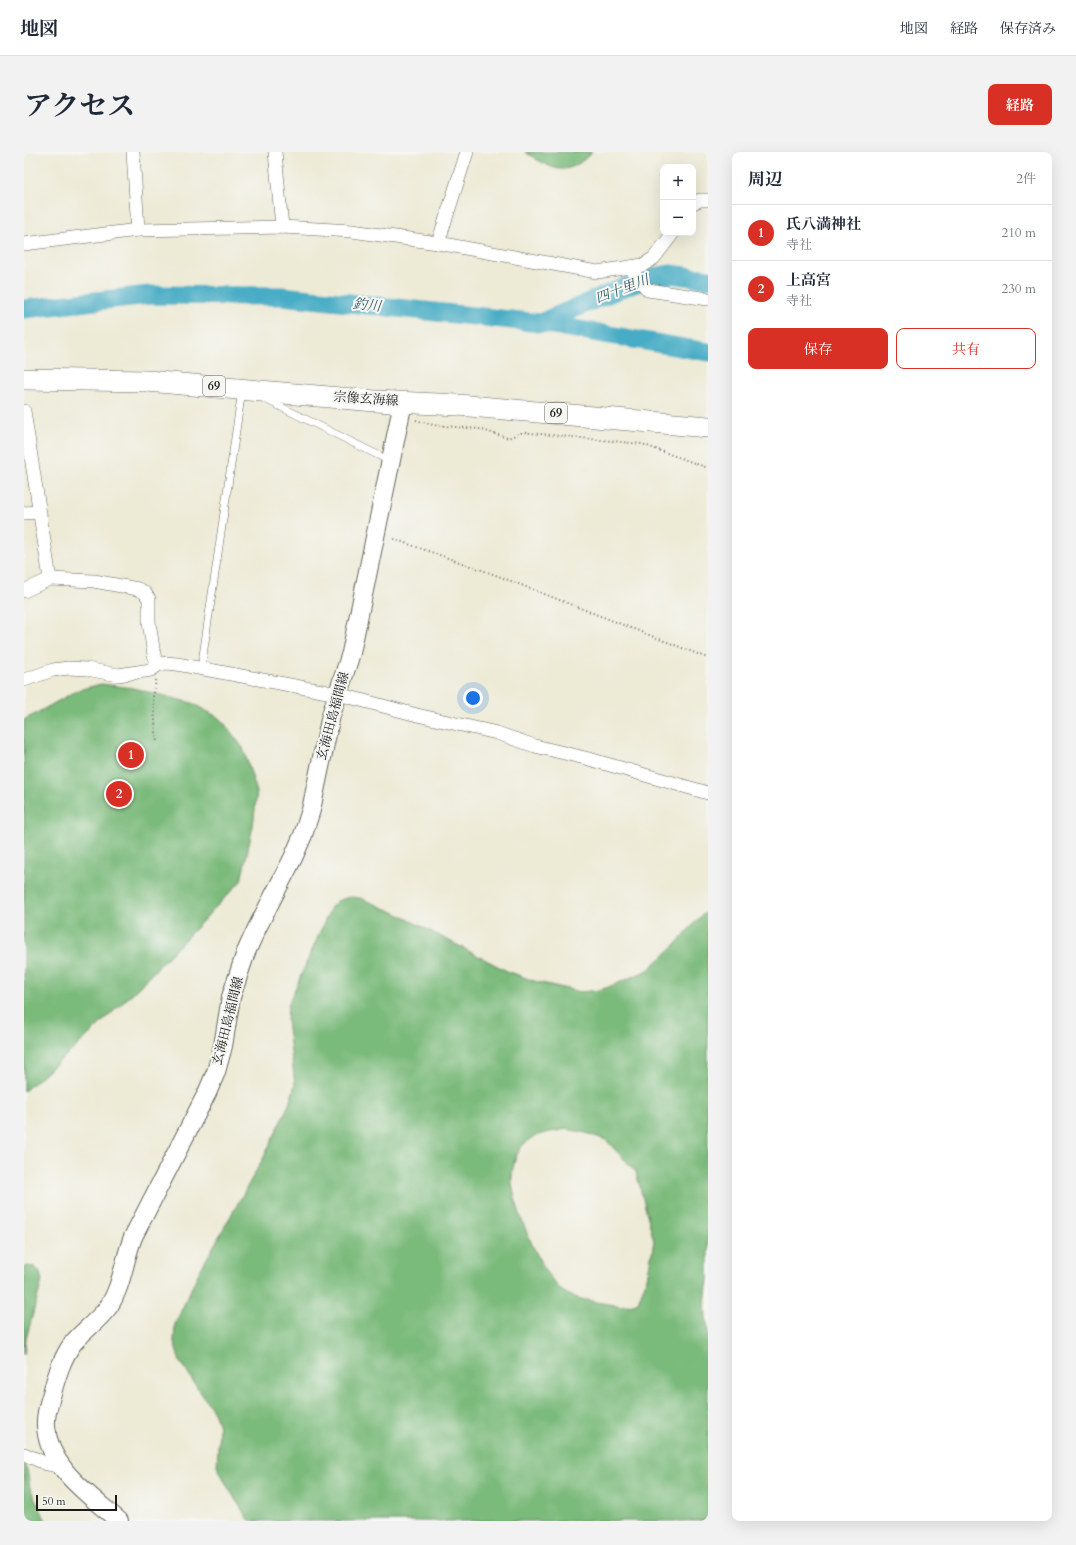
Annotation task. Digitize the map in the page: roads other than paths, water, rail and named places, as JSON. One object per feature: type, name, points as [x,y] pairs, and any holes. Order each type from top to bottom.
[{"type":"main road","name":"宗像玄海線","points":[[24,379],[147,381],[375,401],[402,407],[458,405],[708,427]]},
{"type":"main road","name":"玄海田島福間線","points":[[119,1521],[69,1476],[62,1467],[54,1455],[48,1439],[46,1415],[58,1371],[66,1353],[73,1343],[109,1305],[118,1287],[126,1254],[133,1237],[207,1093],[216,1072],[223,1046],[231,997],[246,952],[303,835],[311,810],[324,744],[351,653],[402,407]]},
{"type":"street","points":[[133,152],[138,230]]},
{"type":"street","points":[[275,152],[282,227]]},
{"type":"street","points":[[438,243],[467,152]]},
{"type":"street","points":[[696,202],[708,200]]},
{"type":"street","points":[[24,244],[138,230],[282,227],[352,231],[438,243],[597,272],[633,271],[654,258],[671,236]]},
{"type":"street","points":[[633,271],[643,286],[648,290],[708,299]]},
{"type":"street","points":[[24,411],[50,579]]},
{"type":"street","points":[[24,513],[39,512]]},
{"type":"street","points":[[24,591],[50,579],[101,582],[129,586],[138,589],[145,593],[149,599],[149,622],[154,655],[158,665]]},
{"type":"street","points":[[24,680],[53,670],[68,668],[87,669],[118,675],[151,670],[158,665],[166,663],[253,677],[338,694],[417,715],[497,733],[535,746],[596,761],[708,793]]},
{"type":"street","points":[[24,1454],[47,1464],[62,1467]]},
{"type":"lane","points":[[201,669],[244,389],[390,461]]},
{"type":"waterway","name":"四十里川","points":[[540,323],[624,287],[659,276],[670,274],[708,279]]},
{"type":"waterway","name":"釣川","points":[[24,309],[149,295],[282,296],[540,323],[708,352]]},
{"type":"place","name":"氏八満神社","points":[[131,755]]},
{"type":"place","name":"上高宮","points":[[119,794]]}]
